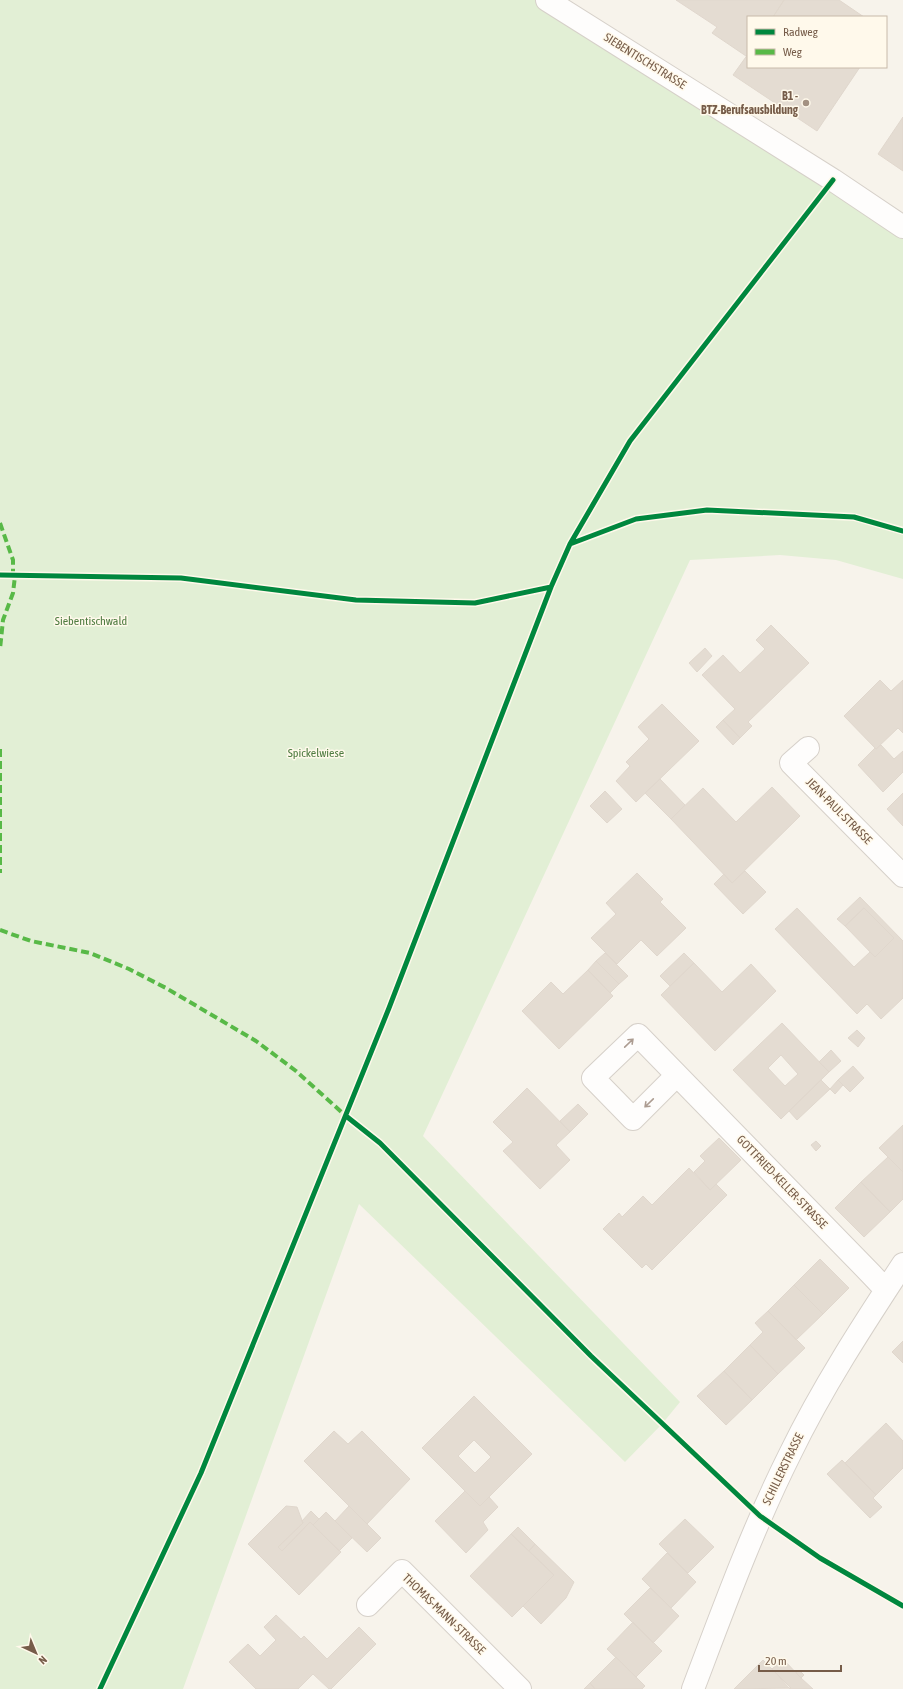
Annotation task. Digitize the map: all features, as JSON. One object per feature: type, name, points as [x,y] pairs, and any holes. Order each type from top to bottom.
[{"type":"street","name":"SIEBENTISCHSTRASSE","points":[[547,0],[833,180],[903,228]]},
{"type":"street","name":"JEAN-PAUL-STRASSE","points":[[808,748],[791,763],[903,876]]},
{"type":"street","name":"GOTTFRIED-KELLER-STRASSE","points":[[677,1075],[886,1290]]},
{"type":"street","name":"SCHILLERSTRASSE","points":[[693,1689],[760,1516],[790,1452],[851,1345],[903,1264]]},
{"type":"street","name":"THOMAS-MANN-STRASSE","points":[[368,1604],[402,1571],[520,1689]]},
{"type":"green space","points":[[0,0],[536,0],[820,180],[903,236],[903,579],[836,560],[780,555],[690,560],[423,1136],[680,1402],[662,1424],[625,1462],[359,1204],[183,1689],[0,1689]]},
{"type":"building","name":"B1 - BTZ-Berufsausbildung","points":[[676,0],[784,0],[774,16],[747,16],[746,56],[712,33],[717,27]]},
{"type":"building","points":[[784,0],[839,0],[863,16],[774,16]]},
{"type":"building","name":"B1 - BTZ-Berufsausbildung","points":[[747,55],[747,68],[859,68],[817,131],[733,75]]},
{"type":"building","points":[[903,117],[903,171],[878,154]]},
{"type":"building","points":[[771,625],[809,663],[748,722],[752,726],[740,738],[723,720],[735,709],[702,675],[723,655],[740,673],[765,649],[756,640]]},
{"type":"building","points":[[705,648],[712,656],[697,672],[689,663]]},
{"type":"building","points":[[880,680],[891,691],[903,680],[903,733],[898,728],[876,749],[844,716]]},
{"type":"building","points":[[662,704],[699,741],[636,802],[616,781],[630,766],[626,762],[649,739],[638,727]]},
{"type":"building","points":[[723,720],[740,738],[733,745],[716,727]]},
{"type":"building","points":[[881,745],[894,759],[903,751],[903,772],[883,792],[858,765],[875,748],[876,749]]},
{"type":"building","points":[[660,779],[685,805],[671,819],[645,793]]},
{"type":"building","points":[[772,787],[800,816],[732,883],[671,819],[703,788],[736,822]]},
{"type":"building","points":[[605,791],[622,809],[607,823],[590,806]]},
{"type":"building","points":[[903,793],[903,826],[887,809]]},
{"type":"building","points":[[745,871],[766,892],[743,914],[714,884],[724,874],[732,883]]},
{"type":"building","points":[[637,873],[663,899],[660,902],[686,928],[657,956],[641,940],[617,964],[591,938],[616,914],[606,903]]},
{"type":"building","points":[[860,897],[903,941],[903,998],[881,1019],[867,1004],[857,1014],[775,929],[797,908],[854,967],[870,952],[875,957],[894,938],[864,908],[845,926],[837,919]]},
{"type":"building","points":[[864,908],[894,938],[875,957],[845,926]]},
{"type":"building","points":[[605,953],[628,976],[619,984],[596,961]]},
{"type":"building","points":[[684,953],[694,963],[670,986],[660,976]]},
{"type":"building","points":[[596,961],[619,984],[610,993],[588,970]]},
{"type":"building","points":[[694,963],[722,992],[751,964],[776,991],[715,1051],[661,995]]},
{"type":"building","points":[[588,970],[613,996],[559,1049],[522,1011],[551,982],[563,994]]},
{"type":"building","points":[[782,1023],[829,1072],[781,1119],[733,1070]],"holes":[[[781,1055],[798,1074],[785,1086],[768,1068]]]},
{"type":"building","points":[[857,1030],[865,1038],[858,1047],[848,1038]]},
{"type":"building","points":[[831,1050],[841,1061],[829,1072],[819,1062]]},
{"type":"building","points":[[853,1066],[864,1078],[850,1092],[838,1080]]},
{"type":"building","points":[[821,1080],[830,1089],[797,1120],[789,1111]]},
{"type":"building","points":[[838,1080],[843,1085],[835,1094],[830,1089]]},
{"type":"building","points":[[527,1088],[570,1132],[556,1145],[570,1160],[540,1189],[503,1151],[513,1142],[493,1122]]},
{"type":"building","points":[[578,1104],[588,1114],[570,1132],[560,1121]]},
{"type":"building","points":[[903,1125],[903,1172],[879,1148]]},
{"type":"building","points":[[719,1138],[741,1160],[710,1190],[694,1172],[705,1161],[700,1156]]},
{"type":"building","points":[[816,1141],[821,1146],[816,1151],[811,1145]]},
{"type":"building","points":[[888,1157],[903,1172],[903,1199],[890,1212],[861,1182]]},
{"type":"building","points":[[689,1168],[710,1190],[716,1184],[727,1195],[652,1270],[646,1264],[642,1268],[603,1229],[619,1213],[622,1217],[643,1196],[652,1205]]},
{"type":"building","points":[[861,1182],[890,1212],[864,1237],[835,1208]]},
{"type":"building","points":[[820,1259],[849,1288],[823,1314],[794,1285]]},
{"type":"building","points":[[794,1285],[823,1314],[796,1340],[768,1311]]},
{"type":"building","points":[[768,1311],[805,1348],[778,1374],[750,1345],[763,1332],[755,1323]]},
{"type":"building","points":[[903,1341],[903,1363],[892,1352]]},
{"type":"building","points":[[750,1345],[778,1374],[752,1400],[724,1371]]},
{"type":"building","points":[[724,1371],[752,1400],[726,1425],[697,1396]]},
{"type":"building","points":[[474,1396],[532,1454],[480,1506],[422,1448]],"holes":[[[474,1440],[491,1457],[475,1473],[458,1456]]]},
{"type":"building","points":[[886,1423],[903,1441],[903,1468],[876,1495],[845,1463]]},
{"type":"building","points":[[334,1431],[348,1444],[362,1431],[410,1479],[367,1524],[304,1461]]},
{"type":"building","points":[[842,1460],[876,1495],[873,1498],[882,1507],[870,1518],[827,1474]]},
{"type":"building","points":[[465,1491],[480,1506],[489,1497],[498,1507],[483,1522],[488,1530],[466,1553],[435,1521]]},
{"type":"building","points":[[286,1506],[297,1507],[303,1523],[278,1547],[282,1551],[310,1522],[341,1552],[299,1595],[248,1544]]},
{"type":"building","points":[[349,1506],[381,1538],[367,1552],[335,1521]]},
{"type":"building","points":[[311,1511],[319,1519],[313,1525],[310,1522],[282,1551],[278,1547],[303,1523],[302,1521]]},
{"type":"building","points":[[326,1512],[352,1538],[339,1551],[313,1525]]},
{"type":"building","points":[[685,1519],[714,1547],[688,1573],[659,1544]]},
{"type":"building","points":[[518,1527],[535,1544],[529,1551],[511,1534]]},
{"type":"building","points":[[511,1534],[554,1575],[512,1617],[470,1576]]},
{"type":"building","points":[[535,1544],[574,1582],[566,1598],[541,1624],[523,1606],[554,1575],[529,1551]]},
{"type":"building","points":[[667,1553],[696,1582],[671,1608],[642,1579]]},
{"type":"building","points":[[650,1588],[679,1616],[653,1643],[624,1614]]},
{"type":"building","points":[[276,1615],[301,1639],[304,1636],[327,1659],[359,1627],[376,1644],[331,1689],[329,1689],[313,1674],[298,1689],[256,1689],[229,1662],[248,1644],[260,1656],[276,1640],[264,1627]]},
{"type":"building","points":[[633,1622],[662,1651],[636,1677],[607,1649]]},
{"type":"building","points":[[616,1657],[645,1686],[642,1689],[595,1689],[590,1683]]},
{"type":"building","points":[[783,1659],[813,1689],[790,1689],[772,1669]]},
{"type":"building","points":[[763,1660],[791,1688],[734,1689]]},
{"type":"building","points":[[799,1670],[804,1675],[801,1678],[796,1673]]},
{"type":"building","points":[[590,1683],[595,1689],[584,1689]]},
{"type":"marked path","points":[[0,523],[13,560],[13,573],[15,576],[13,593],[3,620],[0,649]]},
{"type":"marked path","points":[[0,749],[0,873]]},
{"type":"marked path","points":[[0,930],[31,941],[90,953],[129,969],[166,988],[256,1041],[296,1071],[347,1117]]},
{"type":"cycle path","points":[[570,544],[630,441],[833,180]]},
{"type":"cycle path","points":[[100,1689],[201,1473],[389,1008],[551,587],[570,544],[636,519],[707,510],[854,517],[903,531]]},
{"type":"cycle path","points":[[0,575],[181,578],[356,600],[475,603],[551,587]]},
{"type":"cycle path","points":[[346,1116],[380,1143],[591,1356],[760,1516],[820,1558],[903,1606]]},
{"type":"place","name":"B1 - BTZ-Berufsausbildung","points":[[806,103]]},
{"type":"park label","name":"Siebentischwald","points":[[91,621]]},
{"type":"park label","name":"Spickelwiese","points":[[316,753]]}]
